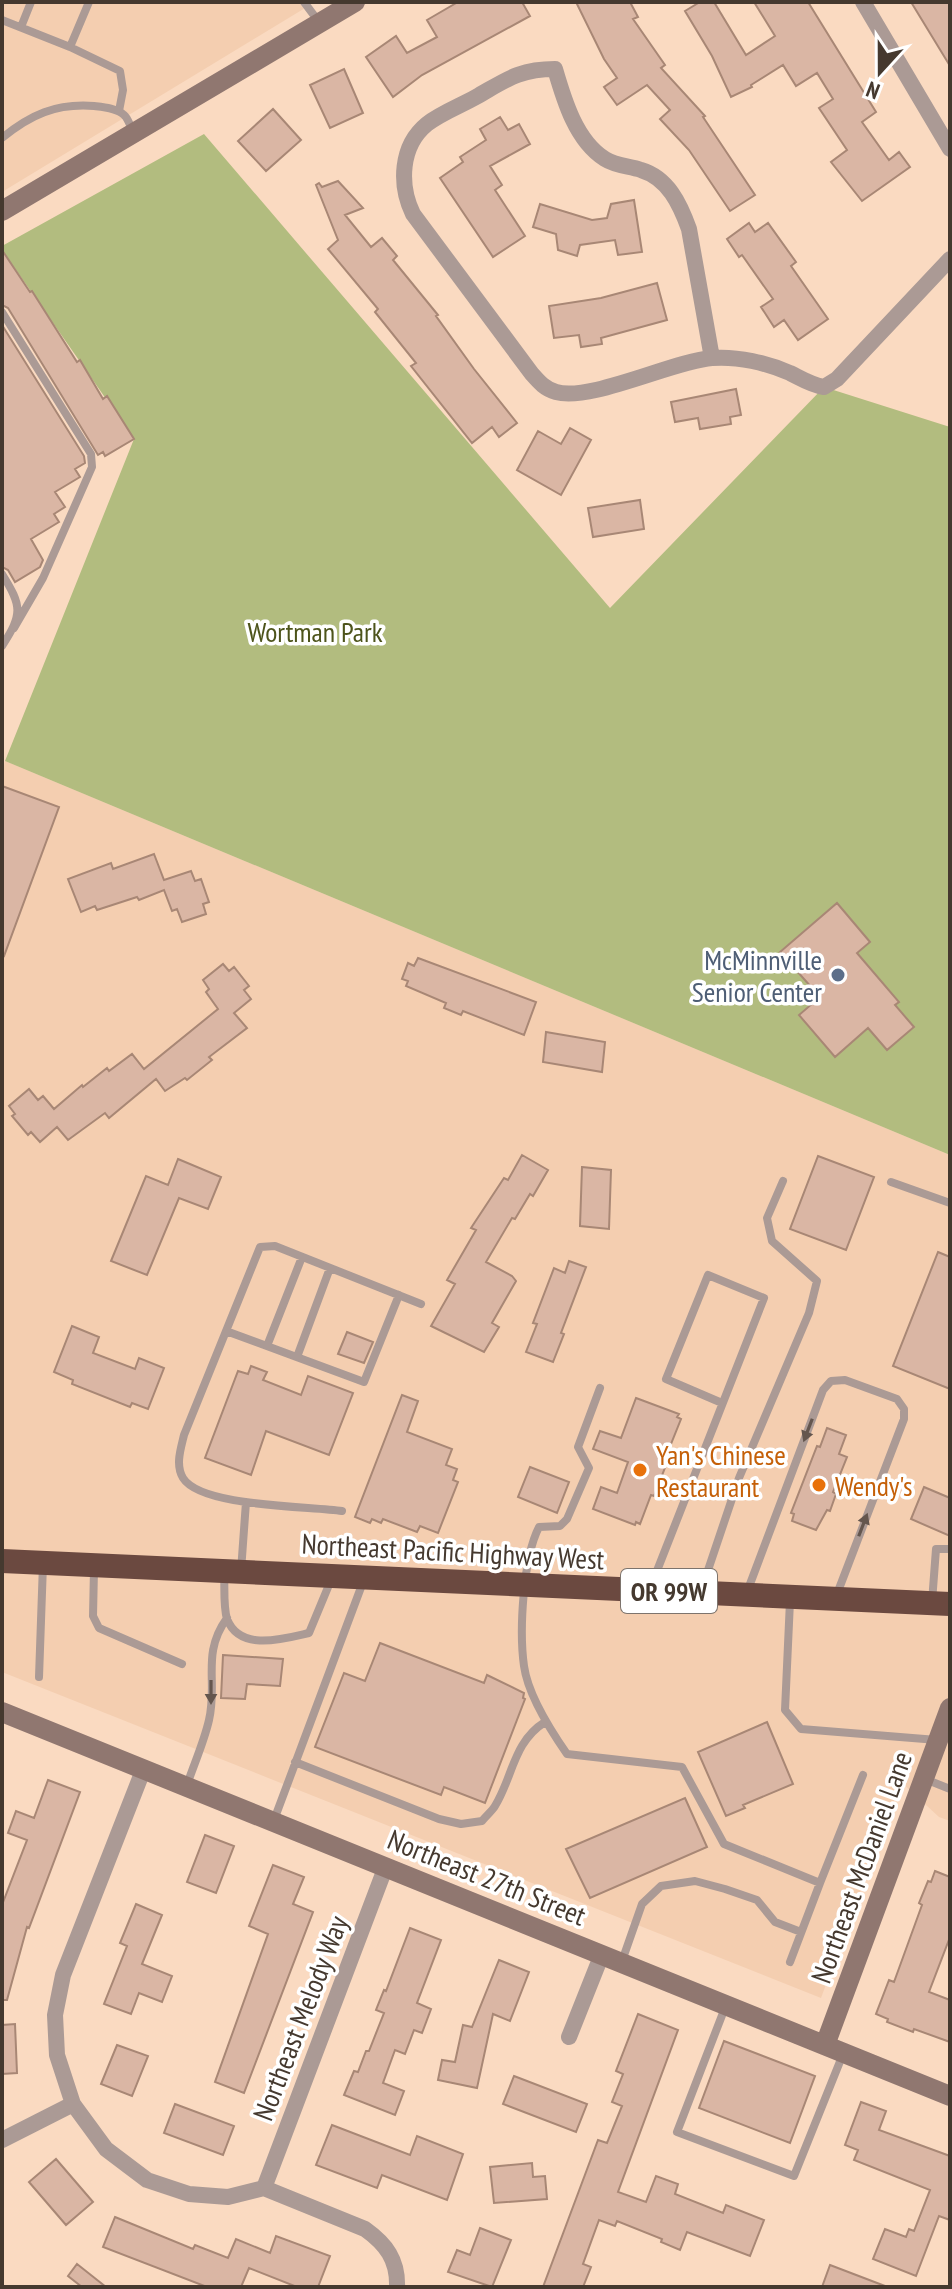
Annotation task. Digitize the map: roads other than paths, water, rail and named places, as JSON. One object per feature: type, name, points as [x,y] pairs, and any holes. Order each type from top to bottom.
[{"type":"highway","name":"Northeast Pacific Highway West","points":[[2,1561],[941,1603]]},
{"type":"street","points":[[2,211],[355,2]]},
{"type":"street","points":[[863,2],[950,149]]},
{"type":"street","points":[[712,358],[689,229],[683,213],[666,184],[657,176],[606,160],[594,149],[566,105],[555,69],[519,73],[427,124],[415,138],[403,172],[407,200],[413,214],[541,385],[556,392],[582,393],[712,358],[755,361],[824,387],[837,379],[950,259]]},
{"type":"street","name":"Northeast McDaniel Lane","points":[[834,2049],[950,1708]]},
{"type":"street","name":"Northeast 27th Street","points":[[2,1712],[950,2096]]},
{"type":"street","points":[[144,1768],[63,1975],[55,2015],[57,2055],[73,2104],[106,2149],[147,2180],[189,2194],[228,2197],[264,2188],[365,2229],[389,2250],[396,2267],[397,2287]]},
{"type":"street","name":"Northeast Melody Way","points":[[264,2188],[386,1866]]},
{"type":"street","points":[[569,2037],[612,1958]]},
{"type":"street","points":[[2,2140],[73,2104]]},
{"type":"lane","points":[[21,27],[31,2]]},
{"type":"lane","points":[[70,47],[89,2]]},
{"type":"lane","points":[[304,2],[319,23]]},
{"type":"lane","points":[[2,20],[120,71],[123,90],[119,111]]},
{"type":"lane","points":[[2,138],[18,125],[52,108],[82,105],[119,111],[125,115],[134,133]]},
{"type":"lane","points":[[2,312],[91,454],[92,467],[43,578],[2,646]]},
{"type":"lane","points":[[2,574],[17,598],[19,611],[14,628]]},
{"type":"lane","points":[[701,1592],[739,1478],[809,1313],[817,1281],[772,1241],[767,1218],[783,1181]]},
{"type":"lane","points":[[891,1182],[950,1203]]},
{"type":"lane","points":[[342,1511],[246,1502],[219,1498],[197,1490],[182,1477],[179,1455],[184,1435],[260,1247],[275,1246],[421,1304]]},
{"type":"lane","points":[[267,1346],[302,1257]]},
{"type":"lane","points":[[297,1357],[330,1268]]},
{"type":"lane","points":[[650,1590],[764,1298],[708,1275],[666,1379],[722,1403]]},
{"type":"lane","points":[[226,1331],[364,1382],[399,1295]]},
{"type":"lane","points":[[747,1595],[823,1390],[831,1381],[845,1380],[897,1399],[904,1409],[904,1419],[835,1598]]},
{"type":"lane","points":[[600,1388],[578,1447],[589,1468],[567,1519],[560,1526],[539,1527],[532,1540],[524,1584],[524,1668],[545,1722],[567,1754],[682,1767],[724,1844],[820,1883]]},
{"type":"lane","points":[[186,1786],[210,1719],[210,1662],[218,1631],[227,1618],[232,1571],[246,1502]]},
{"type":"lane","points":[[941,1603],[936,1549],[950,1549]]},
{"type":"lane","points":[[39,1677],[43,1563]]},
{"type":"lane","points":[[94,1565],[93,1616],[99,1628],[182,1664]]},
{"type":"lane","points":[[227,1618],[236,1631],[249,1640],[278,1641],[309,1633],[333,1576]]},
{"type":"lane","points":[[273,1821],[364,1577]]},
{"type":"lane","points":[[790,1596],[785,1710],[801,1729],[938,1740]]},
{"type":"lane","points":[[295,1762],[439,1819],[461,1824],[482,1821],[495,1806],[516,1754],[525,1740],[545,1722]]},
{"type":"lane","points":[[790,1962],[863,1775]]},
{"type":"lane","points":[[924,1779],[950,1789]]},
{"type":"lane","points":[[612,1958],[642,1904],[661,1886],[672,1884],[695,1881],[757,1900],[775,1922],[801,1932]]},
{"type":"lane","points":[[726,2005],[677,2132],[794,2176],[834,2049]]},
{"type":"place","name":"McMinnville Senior Center","points":[[838,975]]},
{"type":"place","name":"Yan's Chinese Restaurant","points":[[640,1470]]},
{"type":"place","name":"Wendy's","points":[[819,1485]]},
{"type":"park label","name":"Wortman Park","points":[[315,631]]}]
